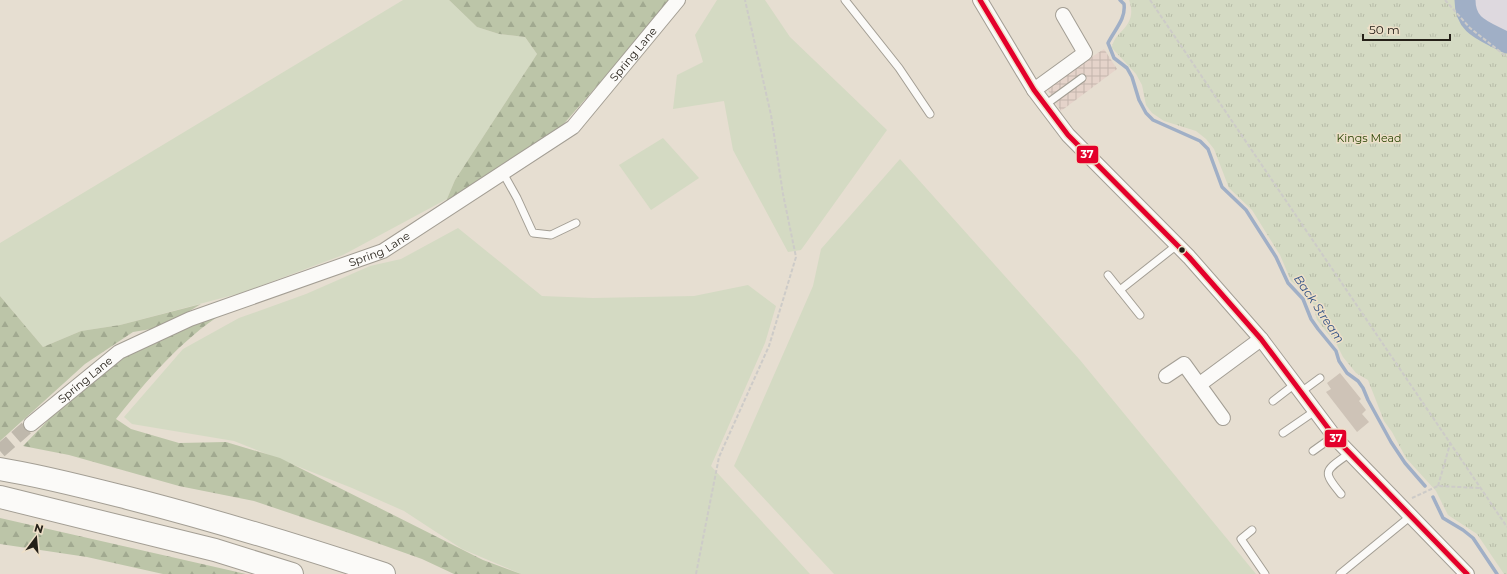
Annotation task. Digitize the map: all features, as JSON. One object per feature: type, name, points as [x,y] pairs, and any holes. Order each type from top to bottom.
[{"type":"highway","points":[[0,469],[42,476],[199,516],[282,540],[384,574]]},
{"type":"highway","points":[[0,497],[215,550],[292,574]]},
{"type":"street","name":"Spring Lane","points":[[31,424],[119,352],[190,319],[383,251],[503,173],[572,127],[678,0]]},
{"type":"street","points":[[980,0],[1034,90],[1068,136],[1177,245],[1261,339],[1334,436],[1412,515],[1467,574]]},
{"type":"street","points":[[1034,90],[1085,52],[1063,15]]},
{"type":"street","points":[[1200,384],[1261,339]]},
{"type":"street","points":[[1166,376],[1184,364],[1200,384],[1223,418]]},
{"type":"lane","points":[[845,0],[899,68],[930,114]]},
{"type":"lane","points":[[1045,105],[1082,78]]},
{"type":"lane","points":[[503,173],[517,198],[533,233],[551,236],[576,223]]},
{"type":"lane","points":[[1120,290],[1177,245]]},
{"type":"lane","points":[[1108,275],[1140,315]]},
{"type":"lane","points":[[1273,401],[1320,378]]},
{"type":"lane","points":[[1283,433],[1315,411]]},
{"type":"lane","points":[[1313,451],[1334,436]]},
{"type":"lane","points":[[1342,494],[1328,478],[1328,472],[1331,467],[1350,453]]},
{"type":"lane","points":[[1340,574],[1412,515]]},
{"type":"lane","points":[[1252,530],[1240,539],[1265,574]]},
{"type":"path","points":[[696,574],[719,457],[769,346],[796,257],[783,194],[771,115],[745,0]]},
{"type":"path","points":[[1150,0],[1507,527]]},
{"type":"path","points":[[1445,0],[1470,28],[1507,57]]},
{"type":"path","points":[[1438,486],[1450,444]]},
{"type":"path","points":[[1400,504],[1438,486],[1480,488]]},
{"type":"shaded area","points":[[1474,0],[1507,0],[1507,34],[1480,21],[1473,10]]},
{"type":"shaded area","points":[[1104,49],[1117,69],[1061,111],[1046,87]]},
{"type":"green space","points":[[403,0],[449,0],[477,27],[499,34],[525,37],[537,54],[455,180],[447,199],[343,255],[241,293],[120,325],[81,331],[43,347],[0,296],[0,243]]},
{"type":"green space","points":[[449,0],[672,0],[561,127],[444,206],[455,180],[537,54],[525,37],[499,34],[477,27]]},
{"type":"green space","points":[[717,0],[765,0],[790,37],[887,130],[801,250],[788,252],[733,150],[724,101],[673,109],[677,75],[703,62],[695,35]]},
{"type":"green space","name":"Kings Mead","points":[[1129,0],[1462,0],[1463,10],[1470,24],[1483,34],[1507,46],[1507,574],[1504,574],[1477,534],[1448,515],[1436,491],[1406,458],[1392,432],[1384,421],[1368,380],[1356,373],[1343,357],[1337,345],[1317,320],[1313,304],[1304,291],[1291,281],[1280,255],[1252,210],[1229,188],[1214,149],[1206,139],[1196,131],[1164,121],[1152,113],[1146,105],[1142,85],[1136,74],[1112,48],[1113,42],[1125,28],[1131,16]]},
{"type":"green space","points":[[663,138],[699,178],[651,210],[619,165]]},
{"type":"green space","points":[[900,159],[1080,360],[1256,574],[834,574],[734,466],[813,286],[821,249]]},
{"type":"green space","points":[[458,228],[542,296],[593,298],[694,296],[748,285],[776,306],[765,343],[711,466],[810,574],[521,574],[462,549],[404,511],[352,488],[234,441],[132,424],[124,417],[183,349],[239,318],[306,294],[370,266],[401,259]]},
{"type":"green space","points":[[0,296],[43,347],[81,331],[120,325],[201,304],[163,327],[133,332],[85,364],[0,441]]},
{"type":"green space","points":[[223,313],[192,336],[178,349],[152,376],[116,419],[131,429],[179,443],[226,442],[280,458],[483,560],[521,574],[454,574],[422,559],[254,501],[179,486],[69,455],[23,446],[61,407],[114,363],[187,324]]},
{"type":"green space","points":[[0,518],[246,574],[163,574],[87,557],[0,544]]},
{"type":"building","points":[[1340,373],[1361,399],[1359,401],[1366,410],[1362,414],[1369,422],[1357,432],[1326,392],[1331,389],[1327,383]]},
{"type":"waterway","name":"Back Stream","points":[[1120,0],[1124,4],[1122,19],[1108,43],[1114,58],[1127,68],[1132,77],[1139,100],[1146,113],[1153,120],[1200,141],[1208,149],[1222,187],[1246,210],[1276,257],[1288,283],[1303,299],[1311,319],[1336,351],[1339,361],[1347,373],[1358,381],[1363,388],[1391,442],[1405,463],[1425,486]]},
{"type":"waterway","points":[[1465,0],[1466,9],[1473,23],[1484,32],[1507,43]]},
{"type":"waterway","name":"Back Stream","points":[[1433,497],[1443,518],[1473,538],[1497,574]]},
{"type":"tunnel","points":[[0,451],[31,424]]},
{"type":"transit line","name":"37","points":[[980,0],[1034,90],[1068,135],[1189,257],[1261,339],[1337,440],[1467,574]]}]
